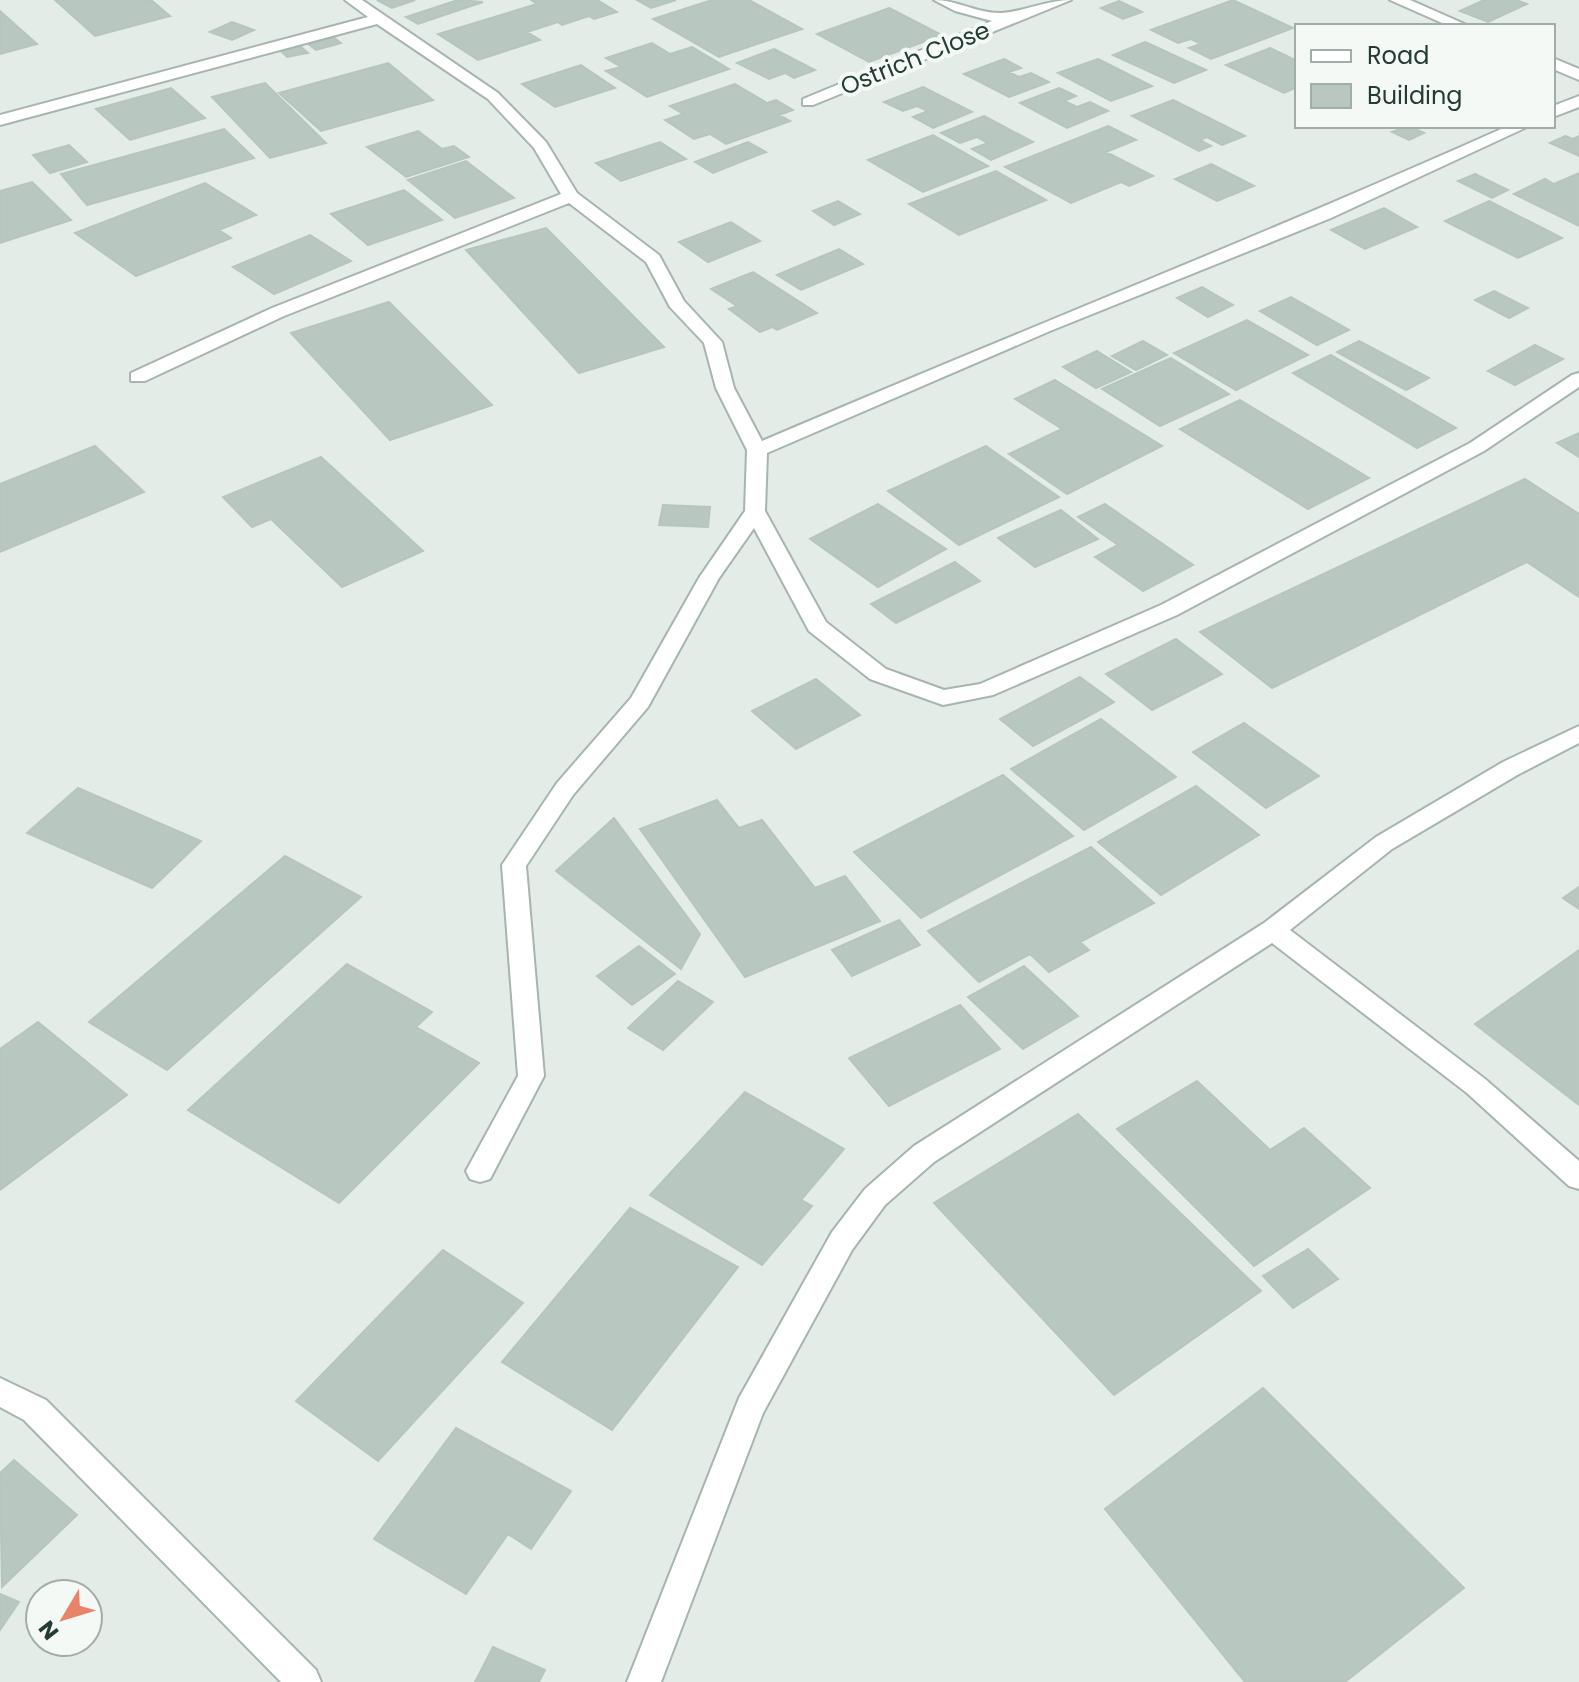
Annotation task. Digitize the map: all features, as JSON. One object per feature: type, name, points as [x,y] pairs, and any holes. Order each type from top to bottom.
[{"type":"street","points":[[352,0],[493,96],[540,145],[571,196],[653,259],[676,303],[713,342],[725,388],[757,450],[755,511],[817,626],[878,674],[943,698],[985,690],[1169,610],[1477,447],[1579,379]]},
{"type":"street","points":[[941,0],[973,15],[996,20],[1064,0]]},
{"type":"street","points":[[1397,0],[1457,24]]},
{"type":"street","name":"Ostrich Close","points":[[808,102],[1021,14]]},
{"type":"street","points":[[0,120],[381,18]]},
{"type":"street","points":[[1555,64],[1579,75]]},
{"type":"street","points":[[1555,111],[1579,101]]},
{"type":"street","points":[[757,450],[1059,321],[1325,214],[1517,128]]},
{"type":"street","points":[[138,377],[278,312],[571,196]]},
{"type":"street","points":[[480,1171],[531,1076],[514,865],[565,789],[640,702],[709,578],[755,511]]},
{"type":"street","points":[[644,1682],[750,1408],[842,1241],[875,1197],[924,1154],[1273,930],[1384,843],[1511,768],[1579,734]]},
{"type":"street","points":[[1273,930],[1476,1086],[1579,1178]]},
{"type":"street","points":[[0,1392],[35,1410],[304,1682]]},
{"type":"building","points":[[55,0],[151,0],[170,16],[95,36]]},
{"type":"building","points":[[377,0],[415,0],[392,8]]},
{"type":"building","points":[[458,0],[483,2],[418,24],[406,17]]},
{"type":"building","points":[[531,0],[597,0],[617,12],[594,19],[589,16],[562,25],[558,22],[527,32],[540,40],[478,60],[438,34],[537,4]]},
{"type":"building","points":[[637,0],[676,0],[651,8]]},
{"type":"building","points":[[712,0],[749,0],[802,29],[719,57],[653,19]]},
{"type":"building","points":[[1233,0],[1293,28],[1211,59],[1189,48],[1201,44],[1191,39],[1178,43],[1151,30]]},
{"type":"building","points":[[1484,0],[1516,0],[1527,4],[1488,22],[1460,11]]},
{"type":"building","points":[[1119,1],[1142,12],[1123,19],[1101,8]]},
{"type":"building","points":[[889,8],[942,35],[869,62],[817,34]]},
{"type":"building","points":[[1,12],[37,44],[0,54]]},
{"type":"building","points":[[232,22],[254,30],[232,40],[210,32]]},
{"type":"building","points":[[328,33],[341,43],[316,50],[303,40]]},
{"type":"building","points":[[1145,42],[1206,70],[1174,83],[1113,55]]},
{"type":"building","points":[[652,43],[670,54],[692,47],[729,69],[647,97],[606,71],[621,67],[606,58]]},
{"type":"building","points":[[300,46],[308,53],[287,57],[280,50]]},
{"type":"building","points":[[1270,48],[1295,60],[1295,88],[1284,93],[1226,65]]},
{"type":"building","points":[[774,49],[815,70],[794,78],[785,73],[769,79],[737,63]]},
{"type":"building","points":[[1004,59],[1021,68],[1009,72],[1019,77],[1031,73],[1049,82],[1009,97],[964,74]]},
{"type":"building","points":[[1098,59],[1152,86],[1111,101],[1058,73]]},
{"type":"building","points":[[388,63],[433,100],[321,131],[279,93]]},
{"type":"building","points":[[581,65],[615,88],[555,107],[522,84]]},
{"type":"building","points":[[265,83],[326,143],[270,158],[212,97]]},
{"type":"building","points":[[735,84],[767,103],[776,100],[793,110],[779,115],[790,121],[726,144],[710,134],[694,139],[665,120],[683,114],[670,106]]},
{"type":"building","points":[[923,87],[972,112],[933,128],[913,117],[928,111],[917,106],[903,111],[884,102]]},
{"type":"building","points":[[171,88],[205,118],[130,140],[96,109]]},
{"type":"building","points":[[1059,88],[1076,96],[1064,101],[1077,107],[1090,102],[1108,111],[1067,128],[1020,103]]},
{"type":"building","points":[[1173,100],[1245,136],[1222,145],[1207,137],[1200,140],[1211,146],[1199,151],[1132,116]]},
{"type":"building","points":[[984,116],[1033,142],[991,160],[972,149],[988,143],[977,137],[960,143],[941,133]]},
{"type":"building","points":[[1108,126],[1136,140],[1106,152],[1153,176],[1129,186],[1121,182],[1071,203],[1005,167]]},
{"type":"building","points":[[1413,128],[1424,133],[1409,140],[1392,132]]},
{"type":"building","points":[[224,129],[254,158],[87,205],[61,174]]},
{"type":"building","points":[[418,131],[442,149],[454,146],[469,157],[406,177],[367,147]]},
{"type":"building","points":[[933,135],[988,166],[923,192],[868,160]]},
{"type":"building","points":[[1565,136],[1573,139],[1579,136],[1579,156],[1550,143]]},
{"type":"building","points":[[660,142],[686,159],[621,181],[596,163]]},
{"type":"building","points":[[748,142],[766,152],[713,173],[695,162]]},
{"type":"building","points":[[69,145],[87,162],[50,173],[33,155]]},
{"type":"building","points":[[466,161],[514,198],[455,218],[408,180]]},
{"type":"building","points":[[1211,164],[1254,186],[1217,201],[1175,179]]},
{"type":"building","points":[[996,171],[1046,200],[959,235],[909,204]]},
{"type":"building","points":[[1579,173],[1579,226],[1514,194],[1545,179],[1554,184]]},
{"type":"building","points":[[1475,174],[1508,190],[1492,198],[1458,181]]},
{"type":"building","points":[[32,182],[71,220],[0,243],[0,191]]},
{"type":"building","points":[[205,183],[256,215],[219,230],[231,238],[136,276],[75,233]]},
{"type":"building","points":[[404,190],[442,220],[368,245],[331,214]]},
{"type":"building","points":[[838,201],[860,214],[834,225],[813,211]]},
{"type":"building","points":[[1489,201],[1562,238],[1518,258],[1445,221]]},
{"type":"building","points":[[1384,208],[1417,227],[1365,249],[1331,230]]},
{"type":"building","points":[[731,222],[760,241],[708,262],[679,242]]},
{"type":"building","points":[[546,228],[664,347],[579,373],[466,250]]},
{"type":"building","points":[[310,235],[351,261],[274,294],[233,267]]},
{"type":"building","points":[[839,249],[863,264],[801,290],[777,275]]},
{"type":"building","points":[[753,272],[817,313],[777,330],[772,327],[760,332],[729,309],[737,306],[711,289]]},
{"type":"building","points":[[1202,287],[1233,305],[1208,317],[1177,298]]},
{"type":"building","points":[[1494,291],[1528,308],[1509,318],[1475,300]]},
{"type":"building","points":[[1291,297],[1349,330],[1317,345],[1260,311]]},
{"type":"building","points":[[389,302],[492,405],[390,440],[291,333]]},
{"type":"building","points":[[1247,320],[1308,355],[1236,390],[1174,353]]},
{"type":"building","points":[[1143,341],[1167,355],[1136,370],[1112,356]]},
{"type":"building","points":[[1359,341],[1429,378],[1406,390],[1337,352]]},
{"type":"building","points":[[1535,345],[1563,359],[1515,385],[1488,371]]},
{"type":"building","points":[[1097,351],[1131,372],[1096,388],[1063,367]]},
{"type":"building","points":[[1331,355],[1456,428],[1417,448],[1293,373]]},
{"type":"building","points":[[1171,358],[1229,394],[1160,426],[1102,389]]},
{"type":"building","points":[[1055,380],[1162,446],[1067,494],[1009,454],[1062,429],[1015,399]]},
{"type":"building","points":[[1240,400],[1369,478],[1308,509],[1180,429]]},
{"type":"building","points":[[1579,433],[1579,457],[1557,443]]},
{"type":"building","points":[[95,446],[144,492],[0,552],[0,484]]},
{"type":"building","points":[[986,446],[1059,497],[959,545],[888,491]]},
{"type":"building","points":[[321,457],[423,551],[342,587],[271,519],[252,527],[223,497]]},
{"type":"building","points":[[1525,479],[1579,514],[1579,597],[1527,562],[1272,688],[1200,632]]},
{"type":"building","points":[[878,504],[946,549],[878,587],[810,539]]},
{"type":"building","points":[[1105,504],[1193,565],[1143,591],[1095,557],[1118,545],[1078,517]]},
{"type":"building","points":[[663,505],[710,507],[708,527],[659,525]]},
{"type":"building","points":[[1061,510],[1098,539],[1035,567],[998,538]]},
{"type":"building","points":[[955,562],[980,581],[896,623],[871,604]]},
{"type":"building","points":[[1176,639],[1222,674],[1152,710],[1106,674]]},
{"type":"building","points":[[1080,677],[1114,702],[1033,746],[1000,719]]},
{"type":"building","points":[[816,679],[860,715],[796,749],[752,711]]},
{"type":"building","points":[[1101,719],[1176,777],[1084,830],[1011,769]]},
{"type":"building","points":[[1244,723],[1319,776],[1266,808],[1193,752]]},
{"type":"building","points":[[1003,775],[1073,836],[921,918],[854,852]]},
{"type":"building","points":[[1196,786],[1259,835],[1161,895],[1098,842]]},
{"type":"building","points":[[78,788],[201,841],[152,888],[27,833]]},
{"type":"building","points":[[717,800],[739,828],[762,820],[815,888],[845,876],[880,921],[745,977],[640,829]]},
{"type":"building","points":[[614,818],[700,934],[681,969],[556,871]]},
{"type":"building","points":[[1091,847],[1154,903],[1080,942],[1089,950],[1049,972],[1030,954],[979,982],[928,931]]},
{"type":"building","points":[[285,856],[361,897],[167,1070],[89,1022]]},
{"type":"building","points":[[1579,887],[1579,909],[1563,898]]},
{"type":"building","points":[[899,920],[920,945],[852,976],[832,950]]},
{"type":"building","points":[[639,946],[675,974],[632,1005],[597,976]]},
{"type":"building","points":[[1579,950],[1579,1105],[1475,1024]]},
{"type":"building","points":[[347,964],[432,1012],[416,1027],[479,1063],[339,1203],[188,1110]]},
{"type":"building","points":[[1024,966],[1078,1016],[1023,1049],[968,997]]},
{"type":"building","points":[[678,981],[713,1002],[663,1050],[628,1028]]},
{"type":"building","points":[[960,1005],[1000,1049],[889,1106],[849,1058]]},
{"type":"building","points":[[38,1022],[127,1095],[0,1190],[0,1049]]},
{"type":"building","points":[[1197,1081],[1270,1150],[1304,1128],[1370,1188],[1254,1266],[1117,1129]]},
{"type":"building","points":[[745,1092],[844,1149],[801,1200],[812,1206],[762,1265],[650,1195]]},
{"type":"building","points":[[1078,1114],[1261,1291],[1114,1395],[934,1203]]},
{"type":"building","points":[[630,1208],[738,1267],[612,1430],[502,1362]]},
{"type":"building","points":[[1308,1249],[1338,1279],[1293,1308],[1263,1276]]},
{"type":"building","points":[[443,1250],[523,1303],[378,1461],[296,1401]]},
{"type":"building","points":[[1263,1388],[1464,1588],[1345,1682],[1245,1682],[1105,1509]]},
{"type":"building","points":[[456,1428],[571,1491],[531,1549],[508,1534],[466,1594],[374,1539]]},
{"type":"building","points":[[14,1460],[77,1515],[2,1587],[0,1473]]},
{"type":"building","points":[[0,1594],[19,1602],[0,1630]]},
{"type":"building","points":[[493,1647],[545,1670],[539,1682],[475,1682]]}]
